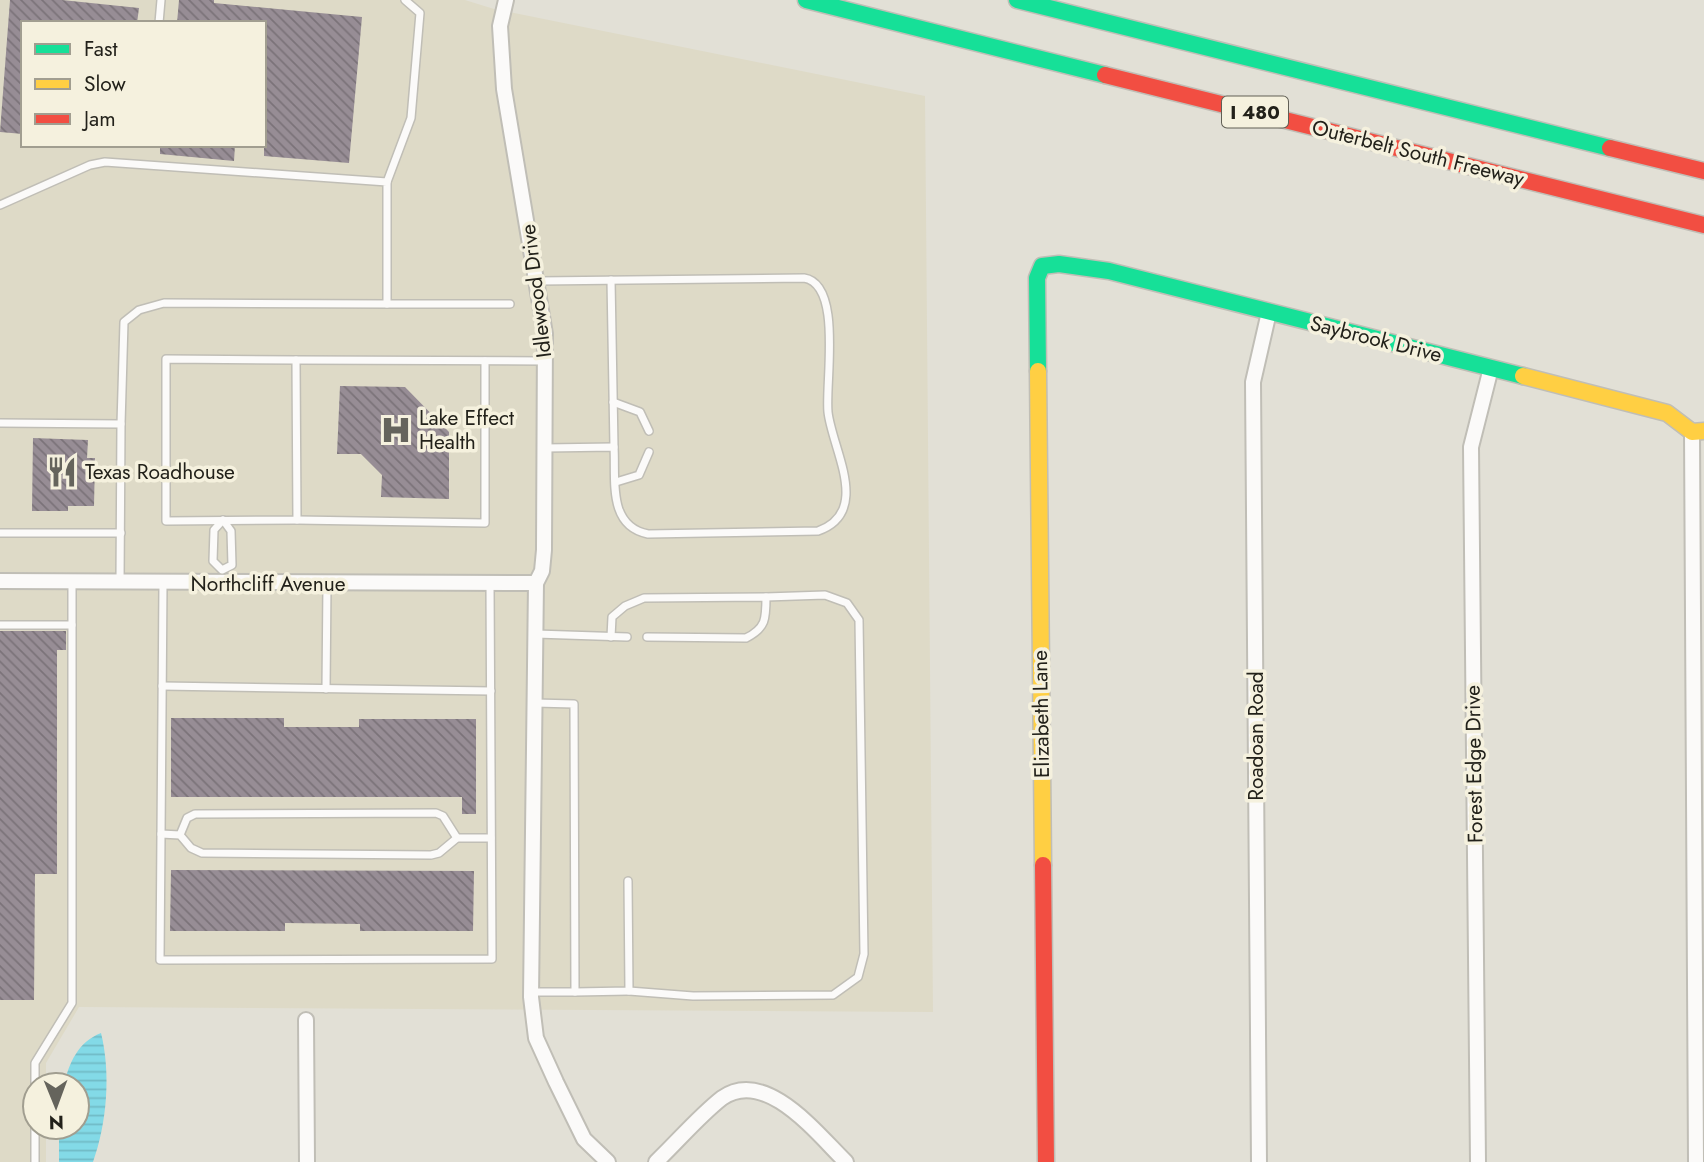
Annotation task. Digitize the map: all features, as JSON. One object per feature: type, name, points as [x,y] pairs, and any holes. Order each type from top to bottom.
[{"type":"main road","name":"Outerbelt South Freeway","points":[[806,0],[1704,225]]},
{"type":"main road","name":"I 480","points":[[1017,0],[1704,171]]},
{"type":"main road","name":"Saybrook Drive","points":[[1042,266],[1059,264],[1109,271],[1667,413],[1698,431]]},
{"type":"main road","name":"Elizabeth Lane","points":[[1042,266],[1037,278],[1046,1162]]},
{"type":"street","name":"Idlewood Drive","points":[[506,0],[500,26],[504,89],[539,281],[546,362],[543,565],[536,583],[531,992],[536,1038],[584,1139],[608,1162]]},
{"type":"street","name":"Roadoan Road","points":[[1259,1162],[1253,382],[1269,312]]},
{"type":"street","name":"Forest Edge Drive","points":[[1478,1162],[1471,447],[1491,368]]},
{"type":"street","points":[[1696,1162],[1699,1008],[1698,431]]},
{"type":"street","name":"Northcliff Avenue","points":[[0,581],[163,584],[223,577],[327,584],[536,583]]},
{"type":"street","points":[[306,1020],[307,1162]]},
{"type":"street","points":[[656,1162],[724,1097],[752,1090],[784,1102],[846,1162]]},
{"type":"lane","points":[[159,21],[161,0]]},
{"type":"lane","points":[[387,304],[387,182],[411,118],[420,13],[405,0]]},
{"type":"lane","points":[[0,205],[90,165],[105,162],[387,182]]},
{"type":"lane","points":[[539,281],[611,280],[804,278],[816,282],[824,292],[829,314],[828,410],[844,461],[846,496],[838,519],[830,527],[818,531],[648,534],[629,527],[617,509],[611,280]]},
{"type":"lane","points":[[120,582],[124,322],[139,310],[164,303],[510,304]]},
{"type":"lane","points":[[485,361],[485,523],[166,521],[166,359],[485,361],[546,362]]},
{"type":"lane","points":[[296,360],[297,520]]},
{"type":"lane","points":[[613,402],[640,412],[649,430]]},
{"type":"lane","points":[[0,424],[121,424]]},
{"type":"lane","points":[[545,448],[614,447]]},
{"type":"lane","points":[[616,482],[639,475],[649,452]]},
{"type":"lane","points":[[223,520],[232,531],[232,565],[223,577],[213,564],[214,530],[223,520]]},
{"type":"lane","points":[[0,533],[121,533]]},
{"type":"lane","points":[[35,1162],[35,1063],[72,1003],[72,581]]},
{"type":"lane","points":[[163,584],[160,960],[492,959],[490,584]]},
{"type":"lane","points":[[326,689],[327,584]]},
{"type":"lane","points":[[531,992],[629,991],[693,996],[834,995],[858,977],[864,954],[859,620],[847,603],[825,595],[644,598],[625,606],[612,617],[611,637]]},
{"type":"lane","points":[[647,637],[746,638],[761,631],[766,620],[766,597]]},
{"type":"lane","points":[[0,625],[72,625]]},
{"type":"lane","points":[[535,634],[627,637]]},
{"type":"lane","points":[[162,686],[491,691]]},
{"type":"lane","points":[[535,703],[574,704],[575,992]]},
{"type":"lane","points":[[180,835],[187,818],[194,814],[436,813],[443,816],[457,838]]},
{"type":"lane","points":[[161,834],[180,835],[191,848],[202,853],[431,855],[439,853],[457,838],[491,838]]},
{"type":"lane","points":[[628,881],[629,991]]},
{"type":"shaded area","points":[[0,0],[465,0],[494,9],[925,96],[933,1012],[79,1007],[46,1063],[46,1071],[21,1071],[21,1141],[46,1141],[46,1162],[0,1162]]},
{"type":"water","points":[[101,1033],[107,1081],[98,1147],[93,1162],[59,1162],[59,1141],[91,1141],[91,1071],[68,1071],[76,1054]]},
{"type":"building","points":[[10,0],[62,0],[139,8],[137,21],[21,21],[21,134],[0,132]]},
{"type":"building","points":[[179,0],[214,0],[214,3],[362,17],[349,163],[264,156],[266,21],[177,21]]},
{"type":"building","points":[[160,147],[235,147],[234,161],[160,154]]},
{"type":"building","points":[[340,386],[405,387],[449,432],[449,499],[381,497],[382,475],[361,454],[337,454]]},
{"type":"building","name":"Texas Roadhouse","points":[[33,438],[88,440],[87,458],[95,458],[94,506],[68,506],[68,511],[32,511]]},
{"type":"building","points":[[0,631],[66,631],[66,650],[57,650],[57,874],[35,874],[34,1000],[0,1000]]},
{"type":"building","points":[[171,718],[284,718],[284,727],[359,727],[359,719],[476,719],[476,814],[462,814],[462,797],[171,797]]},
{"type":"building","points":[[171,870],[474,871],[473,931],[360,931],[360,924],[285,923],[285,931],[170,931]]},
{"type":"traffic: fast","points":[[806,0],[1105,75]]},
{"type":"traffic: fast","points":[[1017,0],[1610,148]]},
{"type":"traffic: fast","points":[[1038,371],[1037,278],[1042,266],[1059,264],[1109,271],[1523,376]]},
{"type":"traffic: slow","points":[[1038,371],[1043,865]]},
{"type":"traffic: slow","points":[[1523,376],[1667,413],[1692,432],[1704,431]]},
{"type":"traffic: jam","points":[[1105,75],[1704,225]]},
{"type":"traffic: jam","points":[[1610,148],[1704,171]]},
{"type":"traffic: jam","points":[[1043,865],[1046,1162]]},
{"type":"place","name":"Lake Effect Health","points":[[396,430]]},
{"type":"place","name":"Texas Roadhouse","points":[[62,472]]}]
